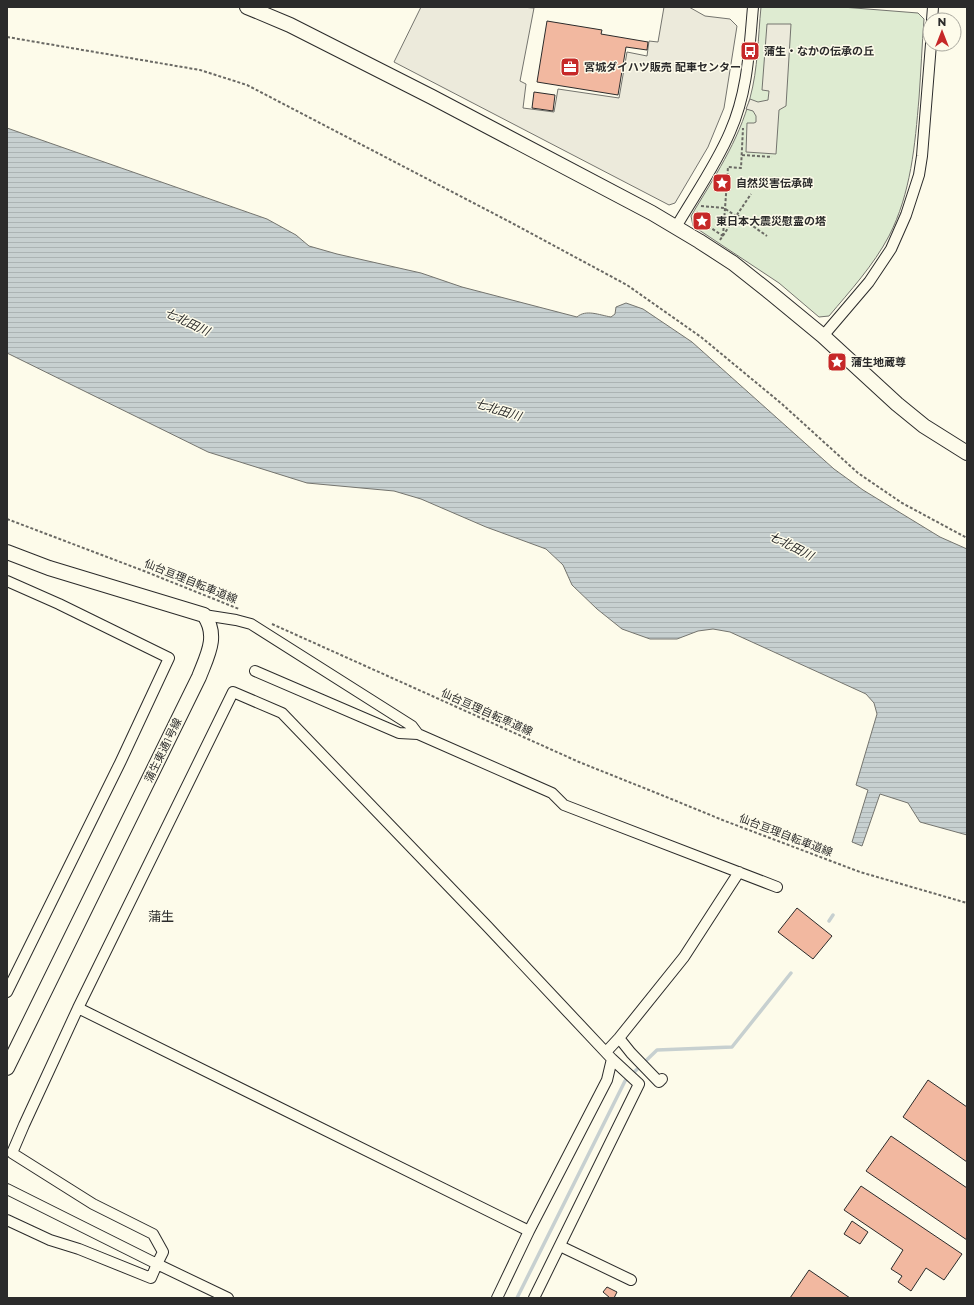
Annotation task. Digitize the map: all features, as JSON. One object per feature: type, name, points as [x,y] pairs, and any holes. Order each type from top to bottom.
[{"type":"street","points":[[247,7],[290,25],[432,97],[676,227],[733,263],[823,336],[897,404],[924,426],[967,453]]},
{"type":"street","points":[[676,227],[730,132],[746,79],[753,7]]},
{"type":"street","points":[[823,336],[869,282],[891,249],[906,215],[919,175],[922,156],[929,52]]},
{"type":"street","points":[[7,552],[49,568],[204,615],[251,624],[412,726],[418,734]]},
{"type":"street","points":[[7,581],[59,604],[169,658],[120,763],[11,974],[7,992]]},
{"type":"street","name":"蒲生東通1号線","points":[[7,1068],[199,676],[211,641],[212,632],[209,622],[204,615]]},
{"type":"street","points":[[255,671],[399,733],[418,734],[552,794],[564,805],[777,887]]},
{"type":"street","points":[[7,1220],[50,1240],[79,1249],[151,1278],[163,1252],[153,1234],[93,1204],[12,1153],[78,1008],[233,692],[282,713],[612,1048],[621,1066],[639,1084],[534,1298]]},
{"type":"street","points":[[497,1298],[529,1231],[607,1080],[612,1048],[684,956],[739,872]]},
{"type":"street","points":[[78,1008],[529,1231]]},
{"type":"street","points":[[612,1048],[631,1053],[659,1082],[662,1079]]},
{"type":"street","points":[[7,1189],[228,1298]]},
{"type":"street","points":[[560,1246],[631,1280]]},
{"type":"path","points":[[7,37],[200,70],[247,85],[510,222],[627,285],[701,337],[782,404],[858,474],[902,503],[967,538]]},
{"type":"path","points":[[722,236],[728,167],[741,168],[744,124]]},
{"type":"path","points":[[742,155],[772,157]]},
{"type":"path","points":[[720,240],[751,194]]},
{"type":"path","points":[[722,236],[706,224],[704,218],[697,213],[701,206],[724,208],[767,236]]},
{"type":"path","name":"仙台亘理自転車道線","points":[[7,519],[144,571],[245,612]]},
{"type":"path","name":"仙台亘理自転車道線","points":[[266,621],[579,762],[666,797],[860,872],[967,903]]},
{"type":"green space","points":[[761,7],[842,7],[918,13],[922,17],[922,51],[916,133],[911,168],[902,203],[889,236],[876,258],[829,316],[819,317],[779,283],[693,226],[691,216],[725,159],[745,114],[753,87]]},
{"type":"shaded area","points":[[421,7],[534,8],[520,81],[526,84],[523,108],[554,112],[558,89],[619,98],[627,52],[647,56],[649,41],[658,42],[664,7],[689,7],[705,16],[730,19],[737,26],[724,108],[708,147],[675,203],[669,205],[394,62]]},
{"type":"shaded area","points":[[767,24],[791,24],[786,106],[779,110],[776,154],[746,152],[747,123],[756,122],[756,116],[753,111],[746,109],[750,99],[758,102],[768,100],[769,91],[762,90]]},
{"type":"water","name":"七北田川","points":[[7,128],[267,219],[296,235],[309,246],[337,254],[421,273],[462,287],[577,317],[584,313],[589,313],[611,317],[615,314],[616,307],[626,303],[643,309],[692,342],[834,469],[863,490],[940,537],[967,549],[967,835],[920,822],[908,803],[880,794],[862,846],[852,842],[868,790],[856,785],[877,714],[874,703],[866,694],[730,632],[713,629],[698,631],[677,639],[650,639],[622,629],[597,609],[572,585],[563,565],[546,549],[486,527],[421,499],[394,491],[307,483],[208,452],[7,353]]},
{"type":"building","points":[[547,21],[602,30],[601,34],[648,42],[647,50],[626,47],[618,95],[537,82]]},
{"type":"building","points":[[534,92],[555,95],[553,111],[532,108]]},
{"type":"building","points":[[797,908],[832,936],[813,959],[778,932]]},
{"type":"building","points":[[928,1080],[967,1107],[967,1162],[903,1117]]},
{"type":"building","points":[[891,1136],[967,1188],[967,1240],[866,1171]]},
{"type":"building","points":[[861,1186],[962,1254],[944,1280],[926,1268],[911,1291],[898,1282],[902,1276],[891,1269],[903,1250],[844,1210]]},
{"type":"building","points":[[852,1221],[868,1232],[860,1244],[844,1234]]},
{"type":"building","points":[[809,1270],[850,1298],[790,1298]]},
{"type":"building","points":[[607,1287],[617,1292],[614,1298],[610,1298],[603,1292]]},
{"type":"waterway","points":[[829,921],[833,915]]},
{"type":"waterway","points":[[517,1298],[625,1081],[657,1050],[732,1047],[791,973]]},
{"type":"place","name":"蒲生・なかの伝承の丘","points":[[750,51]]},
{"type":"place","name":"宮城ダイハツ販売 配車センター","points":[[570,67]]},
{"type":"place","name":"自然災害伝承碑","points":[[722,183]]},
{"type":"place","name":"東日本大震災慰霊の塔","points":[[702,221]]},
{"type":"place","name":"蒲生地蔵尊","points":[[837,362]]},
{"type":"district","name":"蒲生","points":[[161,916]]}]
